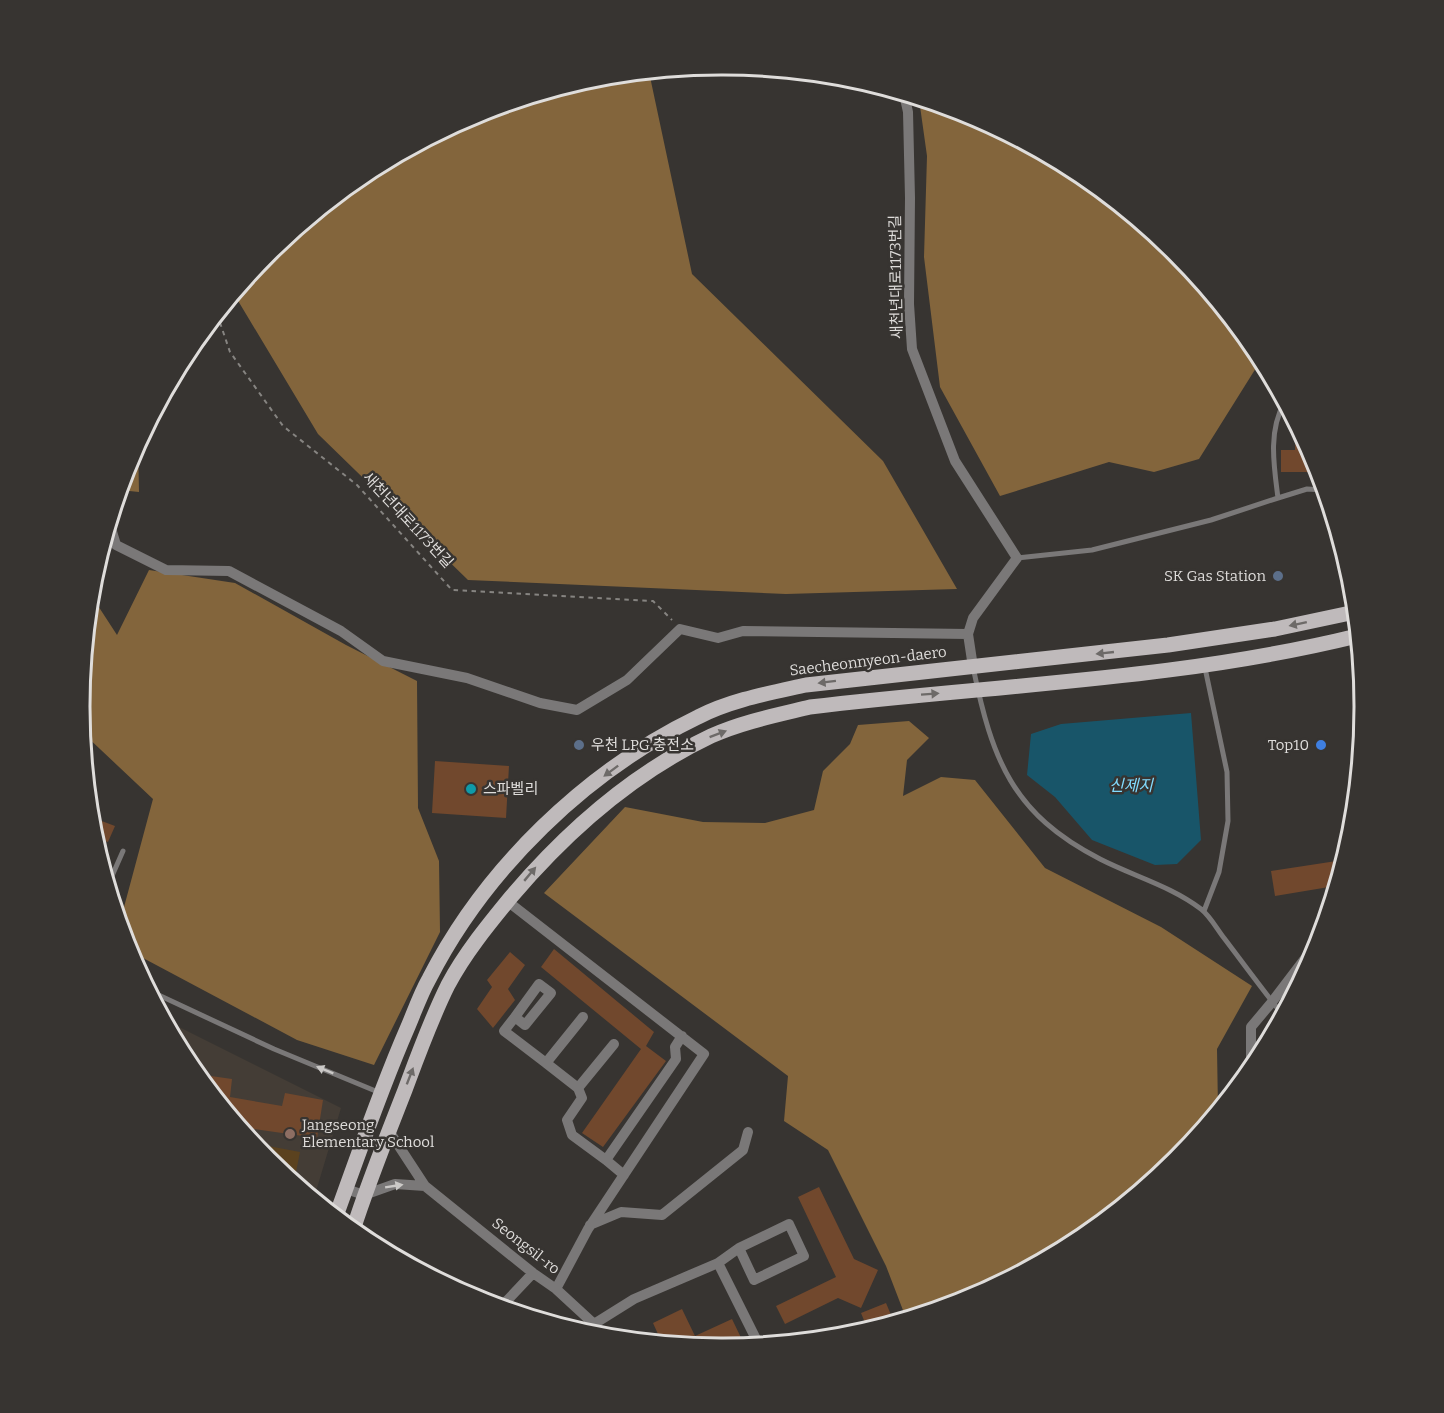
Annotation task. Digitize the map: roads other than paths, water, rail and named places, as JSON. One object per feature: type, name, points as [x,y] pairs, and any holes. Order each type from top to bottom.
[{"type":"main road","name":"Saecheonnyeon-daero","points":[[339,1209],[380,1093],[428,980],[465,917],[490,884],[531,839],[580,794],[637,751],[699,716],[748,699],[807,685],[1168,645],[1275,629],[1346,614]]},
{"type":"main road","points":[[356,1221],[431,1021],[448,985],[486,927],[543,860],[588,816],[638,777],[711,736],[760,719],[810,706],[1205,666],[1278,654],[1349,638]]},
{"type":"main road","points":[[1074,656],[1077,680]]},
{"type":"main road","points":[[900,673],[903,696]]},
{"type":"street","name":"새천년대로1173번길","points":[[906,103],[910,198],[909,304],[912,350],[955,461],[1017,558]]},
{"type":"street","points":[[114,537],[116,545],[166,570],[229,571],[341,631],[383,661],[467,678],[540,703],[577,710],[627,681],[680,628],[718,638],[743,631],[968,634]]},
{"type":"street","points":[[973,667],[968,634],[972,618],[1017,558]]},
{"type":"street","points":[[507,901],[704,1054],[590,1226],[556,1289]]},
{"type":"street","points":[[1251,1051],[1251,1027],[1294,974]]},
{"type":"street","points":[[515,1017],[504,1031],[578,1088],[582,1098],[567,1120],[572,1135],[624,1175]]},
{"type":"street","points":[[546,1063],[582,1017]]},
{"type":"street","points":[[606,1160],[676,1059],[675,1047],[681,1036]]},
{"type":"street","points":[[578,1088],[614,1044]]},
{"type":"street","name":"Seongsil-ro","points":[[389,1131],[425,1186],[556,1289],[594,1324]]},
{"type":"street","points":[[590,1226],[621,1212],[662,1215],[743,1150],[748,1132]]},
{"type":"street","points":[[346,1189],[364,1195],[395,1184],[425,1186]]},
{"type":"street","points":[[594,1324],[634,1299],[718,1263],[739,1248],[789,1224],[804,1256],[754,1280],[739,1248]]},
{"type":"street","points":[[718,1263],[755,1337]]},
{"type":"street","points":[[508,1300],[534,1273]]},
{"type":"lane","points":[[1278,498],[1273,442],[1276,418],[1280,411]]},
{"type":"lane","points":[[1017,558],[1092,550],[1211,520],[1307,489],[1314,489]]},
{"type":"lane","points":[[1204,911],[1219,872],[1228,821],[1227,772],[1205,666]]},
{"type":"lane","points":[[973,667],[988,730],[999,760],[1029,808],[1042,822],[1099,859],[1176,893],[1204,911],[1277,1008]]},
{"type":"lane","points":[[113,873],[123,851]]},
{"type":"lane","points":[[161,996],[274,1049],[380,1093]]},
{"type":"water","name":"신제지","points":[[1191,713],[1201,840],[1177,864],[1155,865],[1092,840],[1055,797],[1027,775],[1031,734],[1061,724]]},
{"type":"place","name":"SK Gas Station","points":[[1278,576]]},
{"type":"place","name":"우천 LPG 충전소","points":[[579,745]]},
{"type":"place","name":"Top10","points":[[1321,745]]},
{"type":"place","name":"스파벨리","points":[[471,789]]},
{"type":"place","name":"Jangseong Elementary School","points":[[290,1134]]}]
